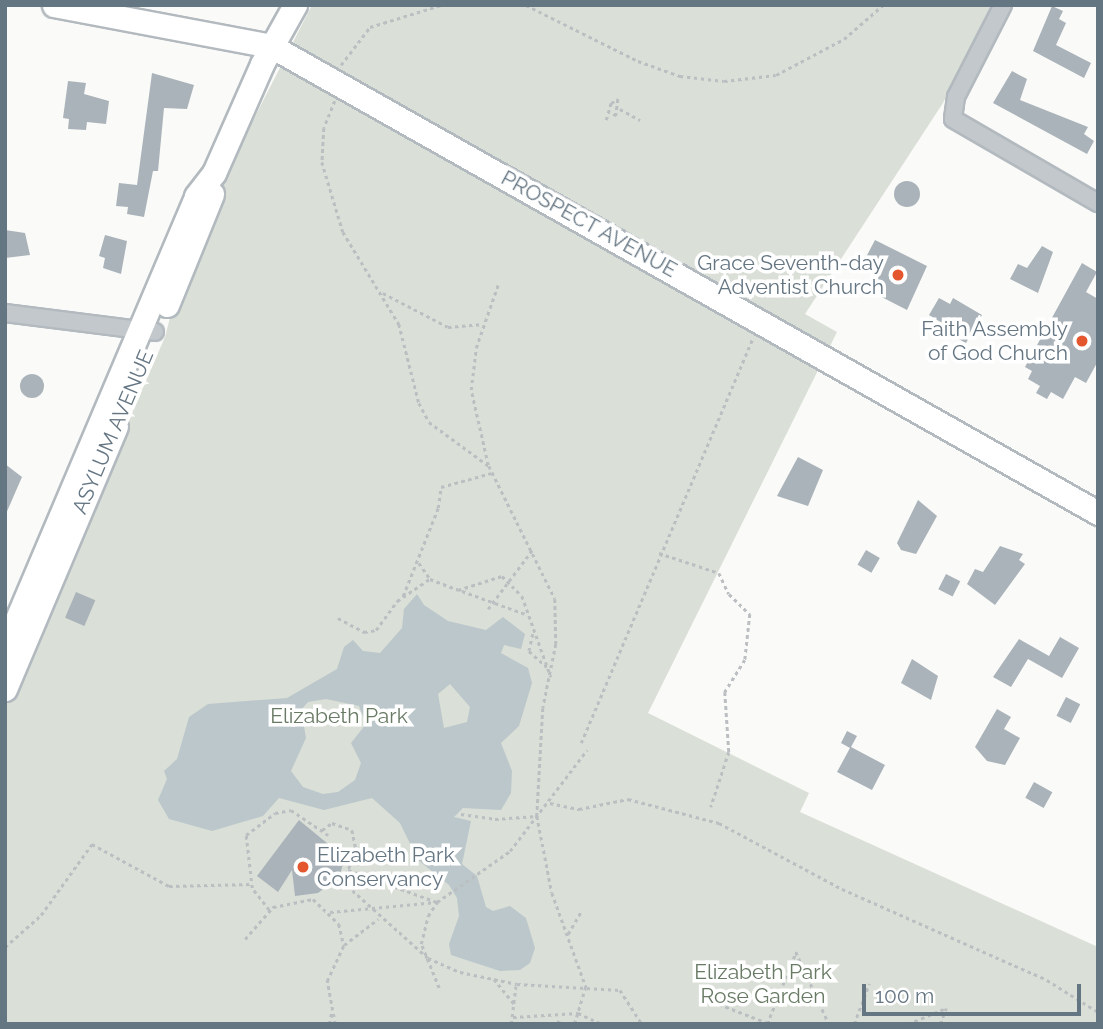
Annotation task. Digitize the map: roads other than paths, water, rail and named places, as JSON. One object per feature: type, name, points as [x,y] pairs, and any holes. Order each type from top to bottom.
[{"type":"main road","name":"PROSPECT AVENUE","points":[[54,5],[271,46],[1098,513]]},
{"type":"main road","name":"ASYLUM AVENUE","points":[[5,689],[147,332],[196,196],[214,173],[271,46],[295,5]]},
{"type":"main road","name":"ASYLUM AVENUE","points":[[5,647],[147,332]]},
{"type":"street","points":[[1003,5],[951,113],[957,123],[1098,203]]},
{"type":"street","points":[[5,313],[147,332]]},
{"type":"place","name":"Grace Seventh-day Adventist Church","points":[[898,275]]},
{"type":"place","name":"Faith Assembly of God Church","points":[[1082,341]]},
{"type":"place","name":"Elizabeth Park Conservancy","points":[[303,867]]},
{"type":"park label","name":"Elizabeth Park","points":[[339,716]]},
{"type":"park label","name":"Elizabeth Park Rose Garden","points":[[763,984]]}]
